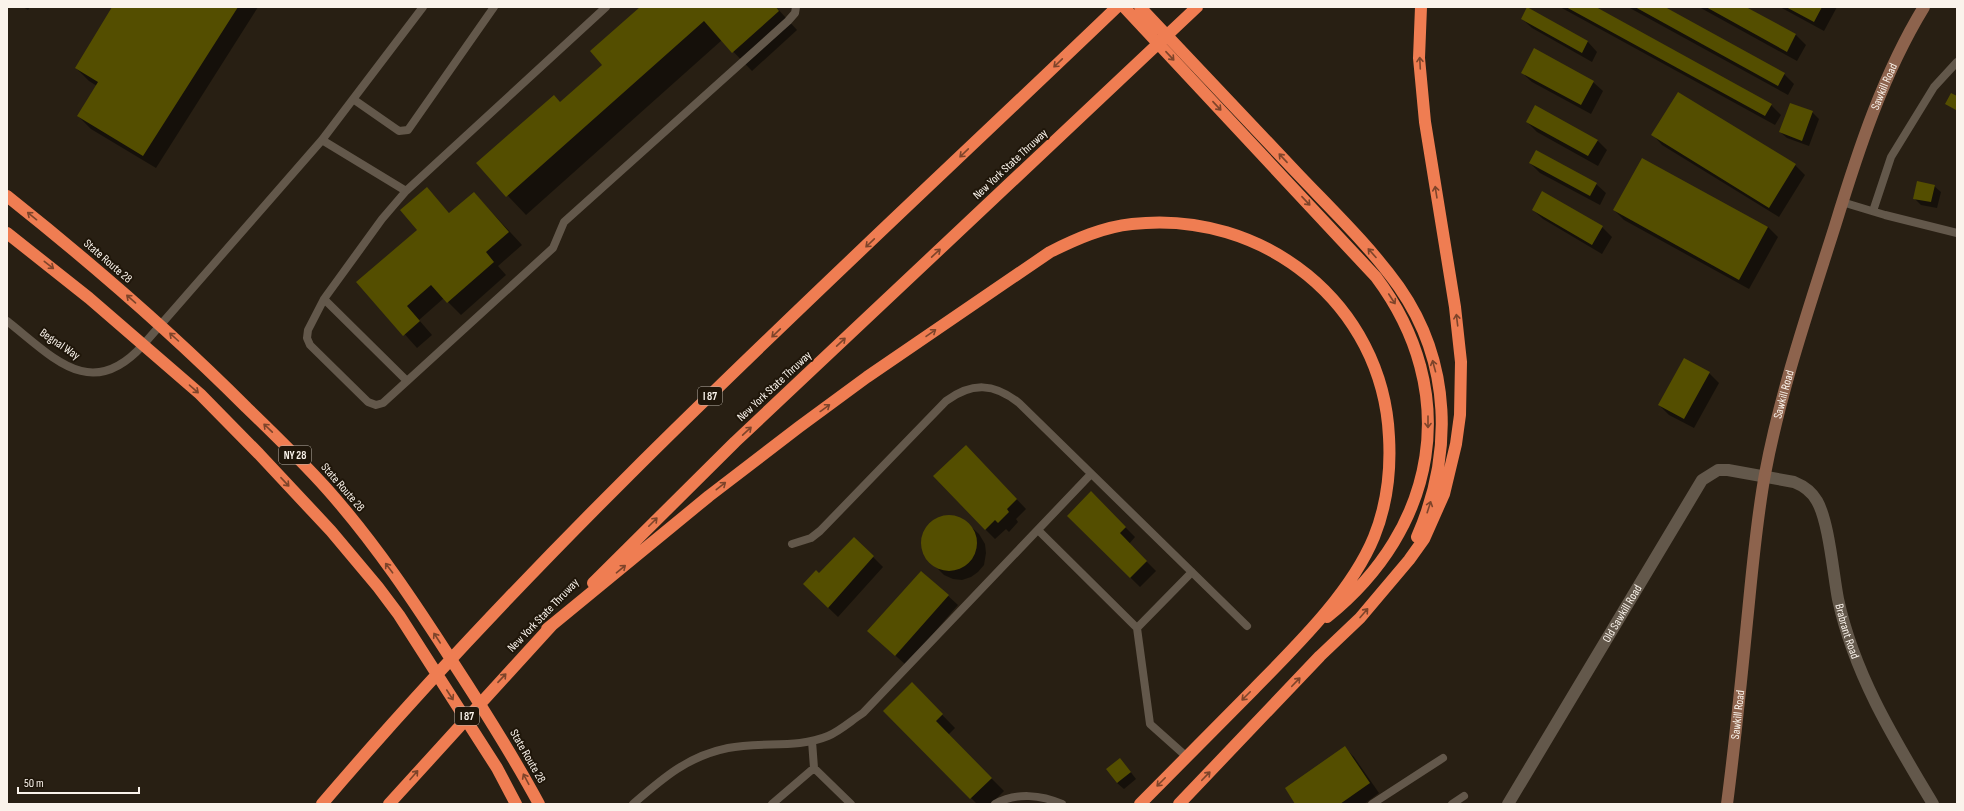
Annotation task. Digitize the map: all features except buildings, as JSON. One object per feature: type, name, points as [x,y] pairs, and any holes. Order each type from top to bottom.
[{"type":"highway","points":[[1078,44],[1111,7]]},
{"type":"highway","name":"I 87","points":[[322,804],[453,658],[631,474],[1117,7]]},
{"type":"highway","points":[[1124,7],[1195,74],[1382,265],[1400,289],[1415,315],[1426,339],[1440,391],[1442,436],[1439,468],[1426,516],[1417,537],[1383,590]]},
{"type":"highway","points":[[1140,7],[1195,74],[1376,277],[1396,306],[1405,324],[1422,373],[1428,410],[1428,439],[1420,486],[1412,508],[1392,548],[1378,566],[1343,604],[1312,628]]},
{"type":"highway","name":"New York State Thruway","points":[[389,804],[548,629],[671,504],[1196,7]]},
{"type":"highway","points":[[1179,804],[1320,656],[1360,618],[1424,540],[1444,494],[1451,470],[1456,444],[1462,396],[1461,362],[1455,307],[1425,122],[1419,58],[1421,7]]},
{"type":"highway","name":"State Route 28","points":[[7,196],[77,253],[161,325],[214,374],[322,483],[357,525],[413,600],[512,753],[539,804]]},
{"type":"highway","points":[[548,629],[708,496],[793,431],[867,377],[1050,252],[1090,234],[1131,224],[1161,222],[1192,224],[1219,229],[1247,238],[1294,264],[1316,282],[1350,320],[1373,363],[1386,404],[1389,425],[1389,472],[1387,494],[1381,517],[1367,552],[1356,572],[1312,628],[1140,804]]},
{"type":"highway","name":"NY 28","points":[[7,233],[78,289],[200,394],[331,531],[378,587],[399,615],[497,768],[516,804]]},
{"type":"street","name":"Sawkill Road","points":[[1728,804],[1756,542],[1765,476],[1789,370],[1842,202],[1884,83],[1900,50],[1924,7]]},
{"type":"street","name":"Old Sawkill Road","points":[[1508,804],[1702,480],[1718,470],[1728,470],[1765,476]]},
{"type":"street","name":"Brabrant Road","points":[[1765,476],[1803,486],[1817,501],[1826,528],[1841,614],[1859,667],[1887,726],[1933,804]]},
{"type":"lane","name":"Begnal Way","points":[[7,321],[55,359],[83,372],[96,373],[122,366],[144,345],[322,140],[423,7]]},
{"type":"lane","points":[[353,99],[399,131],[408,130],[494,7]]},
{"type":"lane","points":[[606,7],[406,191],[382,219],[324,299],[308,330],[307,338],[310,345],[368,402],[376,405],[383,403],[553,248],[564,222],[788,21],[795,12],[796,7]]},
{"type":"lane","points":[[1873,211],[1891,157],[1934,87],[1957,62]]},
{"type":"lane","points":[[322,140],[406,191]]},
{"type":"lane","points":[[1842,202],[1957,233]]},
{"type":"lane","points":[[324,299],[407,381]]},
{"type":"lane","points":[[792,544],[811,538],[820,531],[946,401],[969,388],[983,387],[996,389],[1008,394],[1247,626]]},
{"type":"lane","points":[[632,804],[667,774],[695,758],[727,748],[751,744],[812,741],[829,736],[863,713],[1091,474]]},
{"type":"lane","points":[[1038,530],[1137,628],[1150,724],[1187,757]]},
{"type":"lane","points":[[1137,628],[1192,572]]},
{"type":"lane","points":[[812,741],[814,768],[851,804]]},
{"type":"lane","points":[[1372,804],[1443,758]]},
{"type":"lane","points":[[772,804],[814,768]]},
{"type":"lane","points":[[995,804],[1014,797],[1032,796],[1046,798],[1062,804]]},
{"type":"lane","points":[[1452,804],[1464,796]]}]
